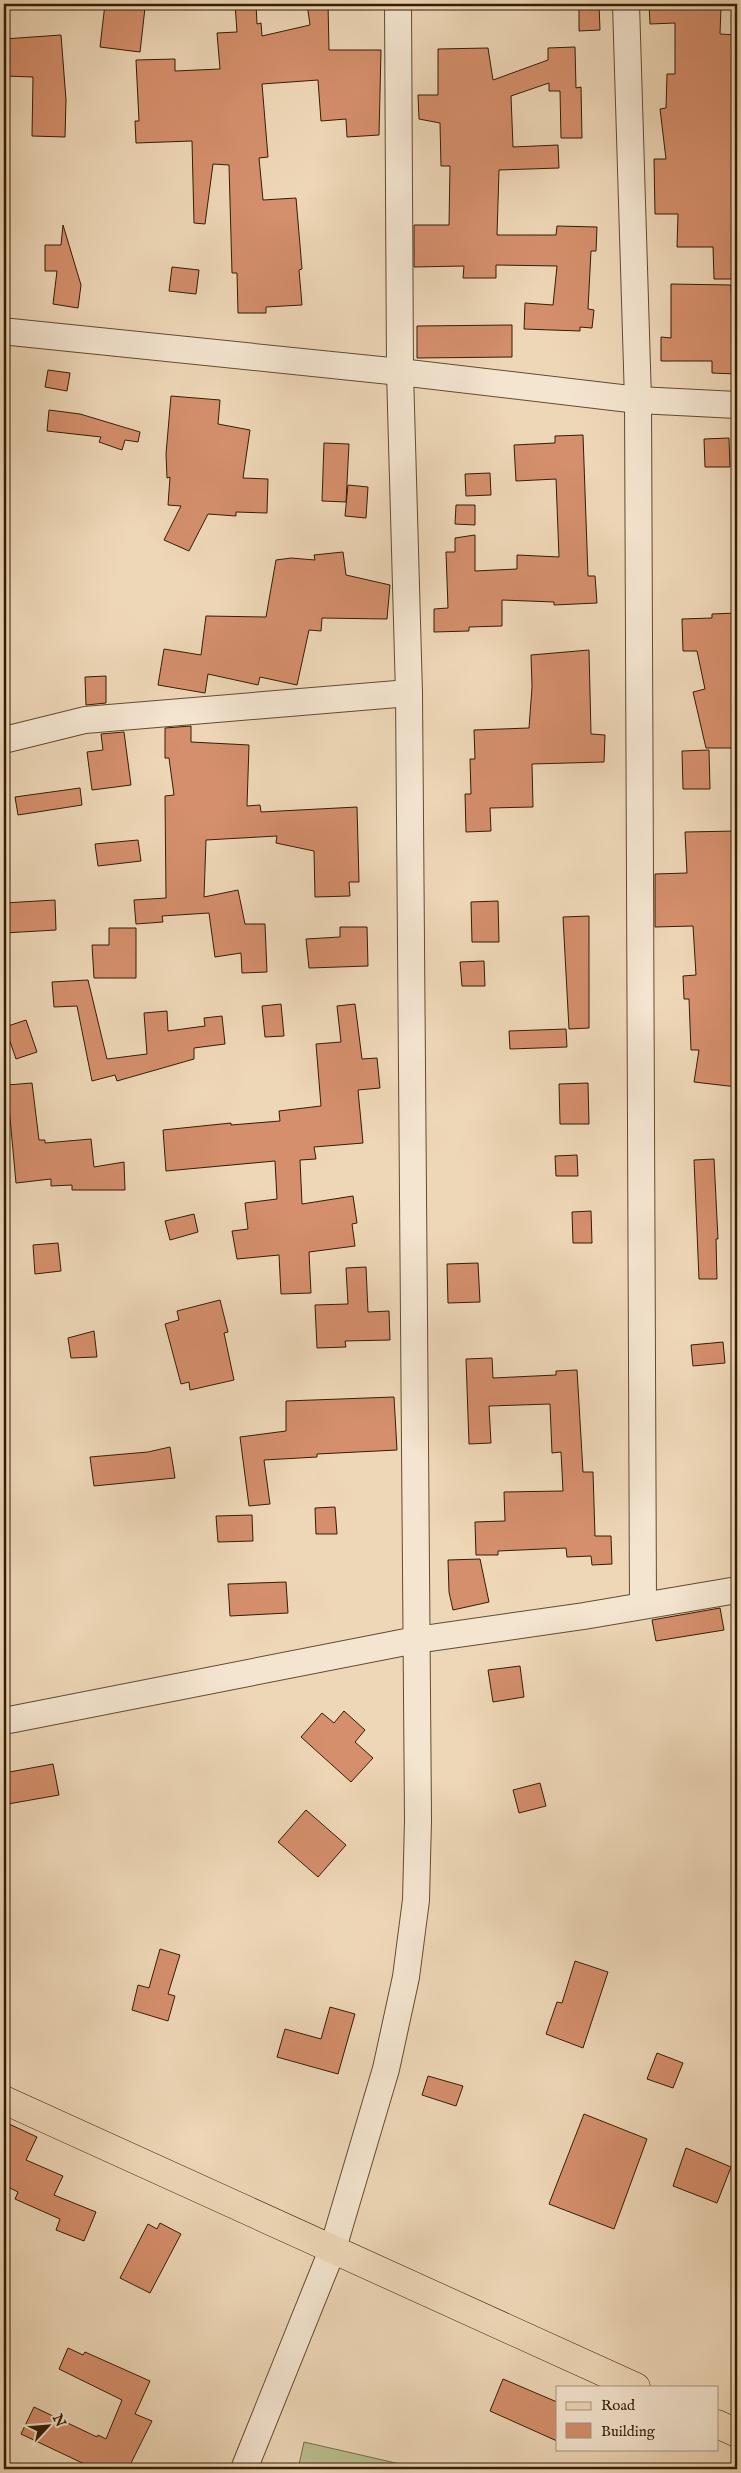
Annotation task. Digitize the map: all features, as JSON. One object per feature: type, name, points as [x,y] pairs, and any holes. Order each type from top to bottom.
[{"type":"main road","points":[[4,2100],[634,2386]]},
{"type":"main road","points":[[718,2424],[737,2433]]},
{"type":"street","points":[[244,2469],[333,2248],[386,2069],[406,1977],[416,1900],[418,1820],[409,693],[400,372],[398,4]]},
{"type":"street","points":[[626,4],[638,400],[643,1605]]},
{"type":"street","points":[[11,332],[400,372],[638,400],[737,405]]},
{"type":"street","points":[[4,740],[85,720],[409,693]]},
{"type":"street","points":[[4,1721],[416,1640],[737,1590]]},
{"type":"green space","points":[[304,2442],[422,2469],[298,2469]]},
{"type":"building","points":[[105,4],[145,8],[140,52],[100,47]]},
{"type":"building","points":[[235,4],[256,4],[257,24],[261,23],[262,36],[310,25],[307,4],[328,4],[329,50],[381,50],[379,135],[347,137],[346,119],[321,121],[318,80],[262,84],[268,157],[259,158],[263,200],[296,198],[302,269],[299,270],[302,305],[266,307],[266,313],[238,313],[237,273],[232,273],[229,165],[213,164],[205,224],[194,223],[192,141],[136,143],[135,121],[139,121],[136,60],[175,59],[175,71],[220,69],[217,33],[237,32]]},
{"type":"building","points":[[579,4],[599,4],[600,30],[579,31]]},
{"type":"building","points":[[649,4],[721,7],[720,34],[737,35],[737,279],[714,279],[713,247],[677,247],[678,214],[655,214],[654,159],[666,159],[660,109],[666,108],[667,74],[675,74],[675,23],[650,24]]},
{"type":"building","points":[[61,35],[66,100],[65,137],[32,136],[33,77],[4,76],[4,39]]},
{"type":"building","points":[[575,47],[576,88],[581,87],[582,138],[561,138],[560,91],[549,91],[549,83],[511,96],[513,147],[558,145],[559,168],[499,170],[497,235],[556,235],[557,226],[597,227],[596,251],[591,251],[588,309],[594,310],[592,328],[580,327],[580,331],[524,329],[525,303],[553,305],[557,266],[496,265],[496,278],[463,278],[464,266],[414,267],[414,225],[449,225],[450,166],[441,166],[440,123],[419,119],[418,95],[438,95],[438,49],[488,48],[493,80],[548,60],[548,48]]},
{"type":"building","points":[[63,225],[81,285],[78,308],[53,304],[57,271],[45,271],[45,245],[61,245]]},
{"type":"building","points":[[172,267],[199,270],[196,294],[169,291]]},
{"type":"building","points":[[671,284],[731,285],[732,315],[737,315],[737,374],[712,373],[712,361],[661,361],[661,337],[671,338]]},
{"type":"building","points":[[512,325],[512,357],[417,358],[417,326]]},
{"type":"building","points":[[48,370],[70,373],[67,391],[45,387]]},
{"type":"building","points":[[171,396],[220,400],[218,424],[250,430],[243,478],[268,479],[267,513],[236,512],[236,516],[208,514],[189,551],[164,540],[181,506],[168,505],[170,477],[167,478],[166,454]]},
{"type":"building","points":[[49,410],[80,414],[140,432],[138,442],[125,440],[122,450],[99,442],[101,437],[47,431]]},
{"type":"building","points":[[583,435],[588,576],[595,576],[597,603],[554,605],[554,602],[502,600],[502,626],[469,627],[469,631],[434,632],[434,609],[448,608],[446,552],[455,552],[455,538],[475,535],[475,571],[517,569],[517,555],[559,557],[556,479],[516,481],[514,445],[555,443],[555,436]]},
{"type":"building","points":[[729,438],[730,467],[705,467],[704,439]]},
{"type":"building","points":[[324,443],[349,444],[346,502],[322,501]]},
{"type":"building","points":[[490,473],[491,495],[466,496],[465,474]]},
{"type":"building","points":[[348,485],[368,487],[366,518],[345,516]]},
{"type":"building","points":[[456,505],[475,505],[475,525],[455,524]]},
{"type":"building","points":[[343,552],[346,575],[390,585],[387,619],[322,618],[321,631],[309,630],[297,685],[260,677],[258,685],[208,674],[205,693],[158,685],[164,649],[201,655],[206,616],[266,617],[276,560],[291,558],[315,560],[314,555]]},
{"type":"building","points":[[737,613],[737,748],[706,748],[693,692],[705,689],[697,651],[683,651],[682,619],[712,618],[712,614]]},
{"type":"building","points":[[589,650],[591,734],[605,735],[604,762],[532,764],[533,807],[490,808],[491,831],[466,832],[465,794],[471,794],[470,759],[475,759],[474,730],[529,728],[532,687],[531,655]]},
{"type":"building","points":[[106,676],[106,703],[86,705],[85,677]]},
{"type":"building","points":[[191,726],[191,742],[249,745],[247,806],[260,805],[261,812],[357,807],[359,882],[349,882],[350,896],[315,897],[314,851],[276,843],[277,836],[206,840],[204,897],[238,890],[245,924],[265,924],[267,972],[242,973],[241,953],[215,957],[209,913],[162,916],[163,922],[136,924],[134,900],[166,898],[165,796],[174,795],[169,758],[165,758],[165,728]]},
{"type":"building","points":[[124,732],[131,785],[92,790],[87,752],[103,750],[101,734]]},
{"type":"building","points":[[709,750],[710,789],[683,789],[682,751]]},
{"type":"building","points":[[80,788],[82,805],[18,815],[15,797]]},
{"type":"building","points":[[737,831],[737,1087],[694,1082],[699,1050],[691,1050],[689,999],[684,999],[683,976],[696,975],[693,926],[655,927],[655,874],[687,873],[685,832]]},
{"type":"building","points":[[138,840],[141,861],[98,866],[95,844]]},
{"type":"building","points":[[55,900],[56,930],[4,933],[4,903]]},
{"type":"building","points":[[498,901],[499,942],[472,942],[471,902]]},
{"type":"building","points":[[589,916],[589,1028],[569,1029],[563,917]]},
{"type":"building","points":[[340,927],[367,927],[368,966],[309,968],[306,939],[340,937]]},
{"type":"building","points":[[109,928],[136,928],[136,978],[94,978],[92,945],[109,945]]},
{"type":"building","points":[[484,961],[485,986],[462,986],[460,962]]},
{"type":"building","points":[[88,980],[107,1059],[147,1054],[144,1013],[167,1011],[168,1031],[205,1026],[204,1018],[222,1016],[225,1044],[194,1048],[194,1059],[117,1081],[115,1075],[92,1081],[77,1006],[54,1007],[52,982]]},
{"type":"building","points":[[281,1004],[284,1036],[265,1037],[262,1006]]},
{"type":"building","points":[[355,1004],[362,1059],[377,1058],[380,1088],[358,1090],[363,1143],[314,1147],[316,1159],[300,1160],[302,1204],[353,1196],[357,1223],[352,1224],[355,1246],[309,1252],[311,1293],[281,1294],[279,1255],[237,1259],[232,1231],[248,1229],[245,1203],[277,1199],[275,1161],[166,1171],[163,1130],[231,1123],[231,1125],[280,1121],[279,1111],[321,1106],[316,1044],[341,1042],[337,1006]]},
{"type":"building","points":[[26,1020],[37,1052],[16,1059],[5,1027]]},
{"type":"building","points":[[566,1029],[567,1047],[510,1049],[509,1031]]},
{"type":"building","points":[[32,1083],[39,1140],[45,1140],[45,1143],[91,1139],[94,1167],[124,1162],[125,1190],[72,1190],[72,1185],[51,1186],[51,1179],[16,1183],[7,1085]]},
{"type":"building","points":[[588,1083],[589,1124],[560,1124],[559,1084]]},
{"type":"building","points":[[577,1155],[578,1176],[556,1176],[555,1156]]},
{"type":"building","points":[[714,1159],[718,1239],[716,1239],[717,1279],[699,1279],[694,1160]]},
{"type":"building","points":[[591,1211],[592,1243],[573,1243],[572,1212]]},
{"type":"building","points":[[194,1214],[198,1232],[170,1240],[165,1221]]},
{"type":"building","points":[[58,1243],[61,1271],[35,1274],[33,1245]]},
{"type":"building","points":[[478,1263],[480,1302],[448,1303],[447,1264]]},
{"type":"building","points":[[366,1267],[368,1312],[389,1311],[390,1340],[345,1341],[346,1347],[317,1348],[315,1305],[348,1304],[346,1268]]},
{"type":"building","points":[[220,1300],[228,1332],[224,1333],[234,1380],[190,1390],[189,1382],[181,1384],[165,1324],[179,1320],[177,1311]]},
{"type":"building","points":[[94,1331],[97,1357],[71,1358],[68,1338]]},
{"type":"building","points":[[723,1342],[725,1363],[693,1366],[691,1345]]},
{"type":"building","points":[[492,1358],[493,1378],[556,1375],[556,1371],[577,1370],[583,1472],[593,1472],[595,1536],[611,1536],[612,1564],[592,1565],[591,1556],[567,1557],[566,1548],[498,1551],[498,1555],[476,1555],[475,1522],[505,1521],[504,1492],[563,1491],[561,1452],[552,1453],[550,1404],[489,1406],[491,1443],[469,1444],[466,1359]]},
{"type":"building","points":[[394,1397],[397,1450],[317,1454],[317,1457],[264,1460],[270,1504],[249,1506],[240,1437],[286,1431],[286,1401]]},
{"type":"building","points":[[170,1447],[175,1478],[94,1486],[90,1457],[148,1452]]},
{"type":"building","points":[[335,1507],[337,1534],[316,1534],[315,1508]]},
{"type":"building","points":[[252,1515],[253,1541],[218,1542],[216,1516]]},
{"type":"building","points":[[480,1559],[489,1602],[453,1610],[449,1592],[448,1560]]},
{"type":"building","points":[[286,1582],[288,1613],[230,1616],[228,1584]]},
{"type":"building","points":[[720,1608],[724,1630],[656,1641],[652,1620]]},
{"type":"building","points":[[520,1666],[524,1697],[493,1702],[488,1670]]},
{"type":"building","points":[[344,1711],[365,1730],[355,1742],[373,1758],[351,1782],[301,1737],[322,1713],[334,1723]]},
{"type":"building","points":[[53,1764],[59,1795],[8,1804],[4,1773]]},
{"type":"building","points":[[540,1783],[546,1806],[519,1813],[513,1790]]},
{"type":"building","points":[[306,1810],[346,1845],[318,1877],[278,1842]]},
{"type":"building","points":[[160,1949],[180,1955],[168,1994],[175,1996],[168,2021],[132,2010],[138,1985],[149,1988]]},
{"type":"building","points":[[575,1961],[608,1972],[583,2048],[546,2034],[557,2002],[562,2003]]},
{"type":"building","points":[[330,2007],[355,2014],[338,2074],[277,2057],[285,2029],[321,2039]]},
{"type":"building","points":[[657,2053],[683,2063],[673,2088],[647,2079]]},
{"type":"building","points":[[428,2076],[463,2086],[456,2106],[422,2095]]},
{"type":"building","points":[[584,2114],[647,2139],[614,2229],[549,2204]]},
{"type":"building","points":[[9,2124],[37,2137],[26,2160],[63,2176],[54,2195],[96,2212],[84,2241],[56,2230],[60,2219],[15,2199],[18,2192],[4,2185],[4,2135]]},
{"type":"building","points":[[686,2148],[731,2167],[717,2203],[673,2186]]},
{"type":"building","points":[[160,2223],[181,2234],[150,2293],[120,2278],[148,2224],[157,2229]]},
{"type":"building","points":[[68,2348],[83,2355],[85,2352],[150,2381],[135,2414],[152,2421],[128,2469],[95,2469],[21,2434],[34,2407],[97,2437],[98,2435],[106,2439],[122,2400],[59,2369]]},
{"type":"building","points":[[503,2379],[556,2402],[556,2441],[490,2411]]}]
